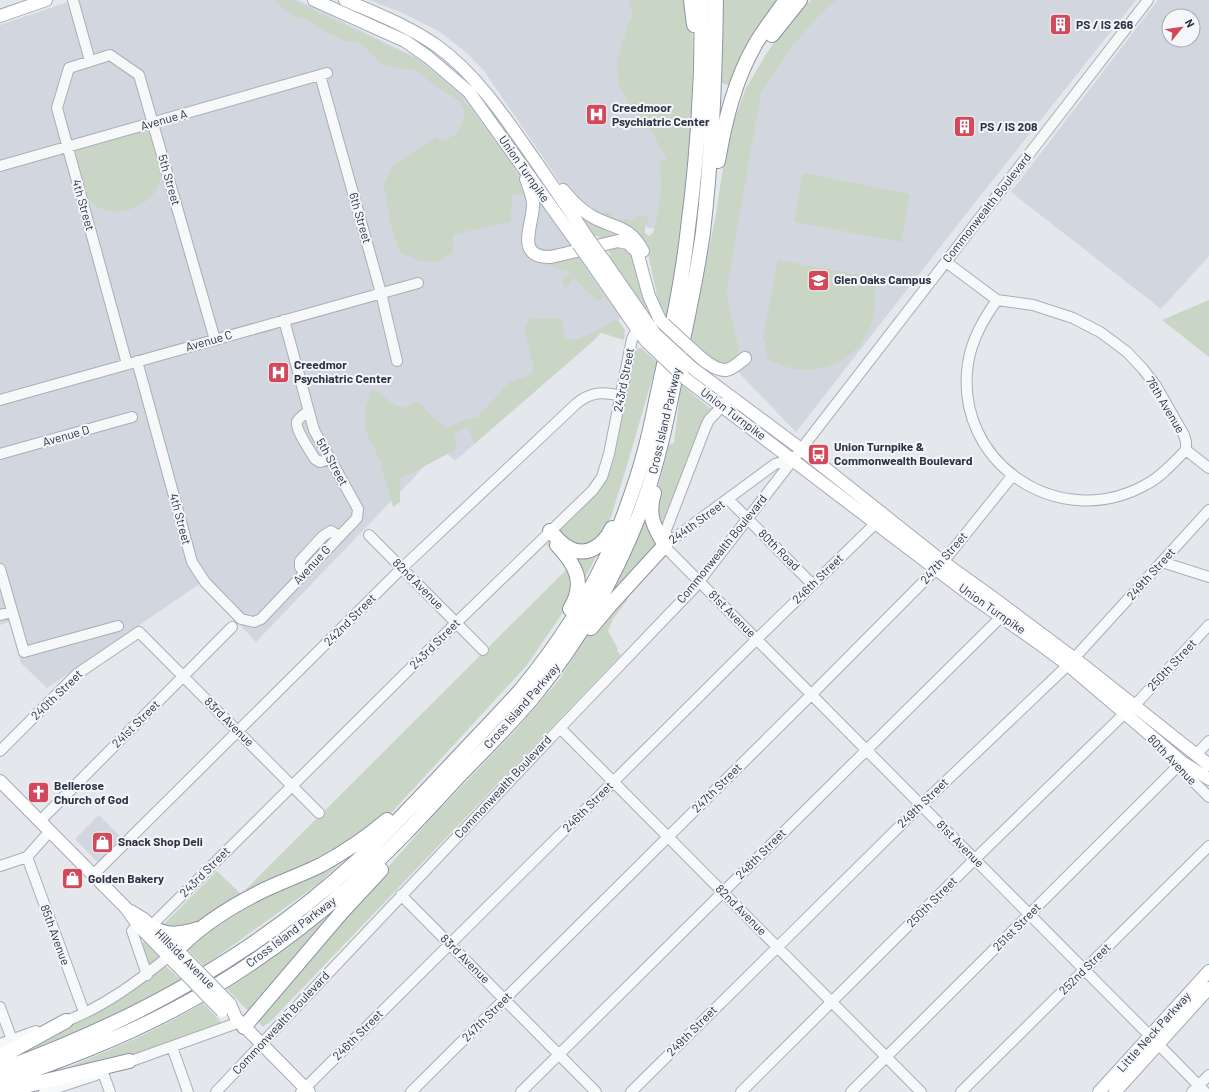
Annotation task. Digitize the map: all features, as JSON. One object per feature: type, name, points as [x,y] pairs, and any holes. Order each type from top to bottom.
[{"type":"highway","points":[[691,0],[696,54],[697,136]]},
{"type":"highway","name":"Cross Island Parkway","points":[[0,1070],[55,1050],[114,1024],[176,991],[244,949],[297,911],[355,862],[397,822],[509,703],[545,659],[577,610],[605,559],[634,486],[646,447],[663,372],[681,279],[688,232],[700,90],[702,0]]},
{"type":"highway","name":"Cross Island Parkway","points":[[0,1082],[82,1052],[131,1031],[195,998],[235,974],[294,933],[349,888],[442,795],[516,716],[561,660],[597,605],[622,556],[641,509],[663,437],[695,281],[702,235],[712,139],[716,0]]},
{"type":"highway","points":[[716,174],[723,130],[741,73],[771,19],[786,0]]},
{"type":"highway","points":[[695,281],[726,131],[747,76],[761,51],[778,26],[800,0]]},
{"type":"highway","points":[[561,660],[585,636],[611,604],[665,545],[655,528],[651,515],[653,497],[660,474],[663,437]]},
{"type":"highway","points":[[548,533],[575,551],[591,550],[601,544],[609,534],[629,482],[646,447]]},
{"type":"highway","points":[[545,659],[559,627],[574,603],[578,587],[576,572],[572,563],[548,533]]},
{"type":"highway","points":[[177,957],[203,927],[241,902],[320,865],[349,849],[436,781]]},
{"type":"highway","points":[[240,1022],[413,835],[442,795]]},
{"type":"highway","points":[[144,926],[163,932],[173,933],[186,932],[203,927]]},
{"type":"highway","points":[[0,1057],[66,1021]]},
{"type":"highway","points":[[0,1092],[129,1061]]},
{"type":"main road","points":[[0,16],[46,0]]},
{"type":"main road","name":"Union Turnpike","points":[[314,0],[405,41],[428,57],[469,92],[517,158],[583,241],[641,326],[686,379],[876,523],[996,600],[1071,662],[1180,764],[1209,780]]},
{"type":"main road","name":"Union Turnpike","points":[[345,0],[412,30],[437,46],[456,61],[485,91],[526,149],[583,241]]},
{"type":"main road","points":[[526,149],[572,201],[584,212],[594,218],[624,229],[638,241],[644,253],[662,322]]},
{"type":"main road","points":[[517,158],[530,189],[533,204],[527,240],[529,248],[535,255],[550,257],[618,241],[628,243],[637,252],[649,296],[662,322],[709,365],[726,370],[733,367],[745,358]]},
{"type":"main road","name":"Union Turnpike","points":[[651,338],[801,449],[940,565],[970,595],[1135,705],[1209,765]]},
{"type":"main road","name":"Hillside Avenue","points":[[0,781],[126,908],[144,919],[144,926],[177,957],[305,1091]]},
{"type":"main road","name":"Little Neck Parkway","points":[[1115,1092],[1209,971]]},
{"type":"main road","name":"Little Neck Parkway","points":[[1099,1092],[1209,988]]},
{"type":"street","points":[[73,0],[90,61]]},
{"type":"street","name":"Commonwealth Boulevard","points":[[216,1092],[699,582],[1148,0]]},
{"type":"street","name":"5th Street","points":[[90,61],[110,55],[139,75],[215,340]]},
{"type":"street","name":"4th Street","points":[[90,61],[69,68],[57,108],[67,147],[192,562],[205,582],[241,620],[254,622],[261,619]]},
{"type":"street","name":"Avenue A","points":[[0,166],[324,74]]},
{"type":"street","name":"6th Street","points":[[324,74],[381,293],[397,361]]},
{"type":"street","name":"76th Avenue","points":[[946,262],[997,300],[1033,305],[1084,323],[1127,352],[1156,386],[1184,435],[1186,450],[1209,468]]},
{"type":"street","name":"Avenue C","points":[[0,400],[418,283]]},
{"type":"street","points":[[997,300],[979,329],[971,350],[967,376],[968,392],[973,417],[984,442],[992,454],[1013,475],[1028,486],[1058,498],[1083,501],[1100,500],[1129,493],[1148,484],[1159,476],[1186,450]]},
{"type":"street","name":"5th Street","points":[[284,320],[314,430],[358,509]]},
{"type":"street","name":"243rd Street","points":[[144,926],[292,786],[456,623],[588,495],[602,477],[610,449],[632,339],[641,326]]},
{"type":"street","name":"242nd Street","points":[[93,875],[402,568],[579,401],[598,392],[609,392],[621,396]]},
{"type":"street","points":[[665,545],[666,530],[706,426],[711,417],[731,396]]},
{"type":"street","points":[[309,411],[298,419],[297,424],[299,431],[315,460],[320,462],[330,459]]},
{"type":"street","name":"Avenue D","points":[[0,454],[132,417]]},
{"type":"street","name":"244th Street","points":[[665,545],[775,464],[793,459]]},
{"type":"street","name":"247th Street","points":[[411,1092],[940,565],[1013,475]]},
{"type":"street","name":"80th Road","points":[[728,500],[812,584]]},
{"type":"street","name":"Avenue G","points":[[261,619],[356,518],[358,509]]},
{"type":"street","name":"249th Street","points":[[631,1092],[921,805],[1071,662],[1209,510]]},
{"type":"street","name":"246th Street","points":[[305,1091],[450,944],[812,584],[876,523]]},
{"type":"street","name":"82nd Avenue","points":[[369,535],[483,650]]},
{"type":"street","name":"81st Avenue","points":[[665,545],[699,582],[812,694],[1154,1040],[1198,1090]]},
{"type":"street","points":[[1162,562],[1209,577]]},
{"type":"street","points":[[0,568],[24,652],[118,626]]},
{"type":"street","points":[[0,615],[12,612]]},
{"type":"street","name":"248th Street","points":[[521,1092],[1002,616]]},
{"type":"street","name":"250th Street","points":[[1135,705],[1209,624]]},
{"type":"street","name":"241st Street","points":[[40,821],[232,627]]},
{"type":"street","name":"83rd Avenue","points":[[139,632],[319,813]]},
{"type":"street","name":"240th Street","points":[[0,751],[77,674],[139,632]]},
{"type":"street","name":"250th Street","points":[[741,1092],[975,859],[1125,713]]},
{"type":"street","name":"82nd Avenue","points":[[560,728],[921,1092]]},
{"type":"street","points":[[1196,755],[1209,741]]},
{"type":"street","name":"80th Avenue","points":[[1180,764],[1209,797]]},
{"type":"street","name":"251st Street","points":[[851,1092],[1180,764]]},
{"type":"street","points":[[0,866],[27,857],[50,831]]},
{"type":"street","name":"252nd Street","points":[[961,1092],[1209,846]]},
{"type":"street","name":"85th Avenue","points":[[27,857],[84,1012]]},
{"type":"street","name":"83rd Avenue","points":[[401,895],[596,1092]]},
{"type":"street","points":[[144,926],[132,931],[147,975]]},
{"type":"street","points":[[0,1044],[66,1021],[123,991],[177,957]]},
{"type":"street","points":[[0,1007],[12,1040]]},
{"type":"street","points":[[44,1092],[103,1073],[129,1061],[240,1022]]},
{"type":"street","points":[[172,1047],[188,1092]]},
{"type":"street","points":[[103,1073],[110,1092]]},
{"type":"street","points":[[1198,1090],[1209,1075]]},
{"type":"shaded area","name":"Creedmor Psychiatric Center","points":[[74,0],[298,0],[430,64],[471,100],[622,318],[601,332],[592,342],[455,461],[442,448],[256,642],[201,583],[47,688],[21,663],[9,622],[0,625],[0,25]]},
{"type":"shaded area","name":"Creedmoor Psychiatric Center","points":[[369,0],[663,0],[681,89],[661,229],[624,225],[592,212],[566,191],[484,71],[468,54],[440,32],[405,14]]},
{"type":"shaded area","name":"Glen Oaks Campus","points":[[831,0],[1136,0],[966,214],[796,432],[713,346],[753,112],[782,42]]},
{"type":"shaded area","points":[[1158,0],[1209,0],[1209,256],[1161,309],[1011,192]]},
{"type":"shaded area","points":[[99,815],[124,840],[100,865],[75,839]]},
{"type":"green space","points":[[273,0],[292,0],[419,60],[457,93],[472,110],[513,166],[524,195],[512,194],[511,221],[453,235],[453,251],[439,262],[419,261],[400,252],[391,226],[384,185],[391,167],[436,137],[442,141],[457,134],[465,115],[464,109],[459,101],[425,78],[416,70],[408,70],[381,64],[358,42],[346,41],[328,33],[310,21],[294,16]]},
{"type":"green space","points":[[629,0],[689,0],[691,12],[693,59],[687,180],[667,322],[661,314],[647,249],[602,215],[605,211],[613,212],[613,218],[635,221],[636,215],[648,217],[649,221],[645,225],[645,233],[649,236],[653,233],[660,197],[661,179],[659,161],[667,159],[651,131],[629,104],[619,85],[617,60],[630,19],[633,18]]},
{"type":"green space","points":[[721,0],[783,0],[732,86],[721,83]]},
{"type":"green space","points":[[811,0],[836,0],[796,41],[761,92],[726,293],[739,356],[729,365],[718,363],[698,350],[690,342],[716,214],[723,167],[731,129],[746,88],[765,56],[783,29]]},
{"type":"green space","points":[[149,129],[161,173],[157,189],[150,198],[141,205],[131,209],[108,211],[98,208],[90,201],[82,185],[73,155],[75,149]]},
{"type":"green space","points":[[803,173],[910,194],[901,242],[794,222]]},
{"type":"green space","points":[[573,207],[624,234],[602,242],[598,236],[593,237]]},
{"type":"green space","points":[[622,245],[635,256],[649,307],[644,310],[607,257],[611,255],[606,248]]},
{"type":"green space","points":[[577,255],[604,297],[601,300],[597,301],[573,277],[568,287],[565,289],[561,280],[570,272],[544,264]]},
{"type":"green space","points":[[778,260],[876,278],[874,313],[867,334],[857,348],[845,358],[830,365],[815,369],[798,369],[782,366],[767,358],[766,345],[763,336]]},
{"type":"green space","points":[[1209,300],[1209,357],[1162,320]]},
{"type":"green space","points":[[550,318],[562,320],[565,338],[577,340],[617,319],[625,330],[624,340],[601,333],[475,443],[467,426],[454,433],[457,449],[400,479],[400,502],[393,507],[380,460],[366,432],[365,410],[372,389],[395,405],[406,408],[417,401],[445,428],[463,420],[478,417],[509,382],[527,376],[534,369],[524,330],[530,319]]},
{"type":"green space","points":[[638,348],[641,348],[657,362],[611,517],[603,533],[594,542],[584,545],[567,541],[557,530],[600,488],[608,475],[636,351]]},
{"type":"green space","points":[[681,384],[713,410],[662,530],[653,508],[669,445],[674,443]]},
{"type":"green space","points":[[644,516],[659,542],[612,594],[616,579]]},
{"type":"green space","points":[[549,543],[565,560],[575,583],[568,605],[527,665],[393,811],[345,847],[183,931],[163,925],[217,871],[241,894],[568,568],[546,544]]},
{"type":"green space","points":[[595,553],[597,555],[582,584],[571,555]]},
{"type":"green space","points":[[662,557],[663,559],[627,597],[628,599],[613,619],[608,631],[618,649],[617,651],[621,655],[268,1024],[267,1023],[263,1027],[257,1020],[329,933],[434,815],[513,733],[559,680],[591,630]]},
{"type":"green space","points":[[352,853],[318,884],[204,966],[185,947],[228,915]]},
{"type":"green space","points":[[359,886],[251,1014],[225,987]]},
{"type":"green space","points":[[143,942],[146,942],[159,956],[150,966],[141,946]]},
{"type":"green space","points":[[164,965],[182,981],[115,1015],[69,1036],[23,1056],[0,1064],[123,996]]},
{"type":"green space","points":[[203,1003],[222,1023],[221,1025],[97,1067],[26,1084],[94,1057],[160,1027]]},
{"type":"place","name":"PS / IS 266","points":[[1060,25]]},
{"type":"place","name":"Creedmoor Psychiatric Center","points":[[597,115]]},
{"type":"place","name":"PS / IS 208","points":[[965,127]]},
{"type":"place","name":"Glen Oaks Campus","points":[[819,280]]},
{"type":"place","name":"Creedmor Psychiatric Center","points":[[279,372]]},
{"type":"place","name":"Union Turnpike & Commonwealth Boulevard","points":[[818,454]]},
{"type":"place","name":"Bellerose Church of God","points":[[38,793]]},
{"type":"place","name":"Snack Shop Deli","points":[[103,842]]},
{"type":"place","name":"Golden Bakery","points":[[72,879]]}]
